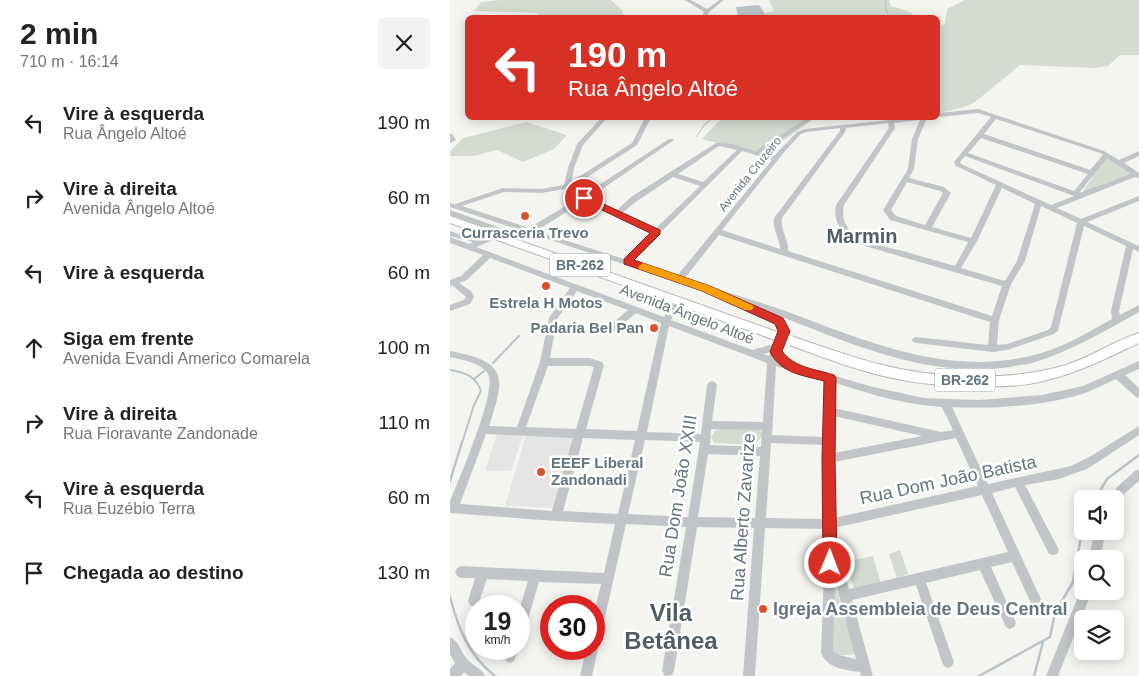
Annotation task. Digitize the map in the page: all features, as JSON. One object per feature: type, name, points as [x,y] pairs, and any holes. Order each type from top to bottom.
[{"type":"highway","name":"BR-262","points":[[450,219],[496,232],[677,300],[779,344],[894,373],[954,380],[1022,380],[1073,368],[1139,338]]},
{"type":"street","points":[[687,0],[707,11]]},
{"type":"street","points":[[705,15],[707,11],[722,0]]},
{"type":"street","points":[[940,115],[978,111],[1107,154],[1137,175]]},
{"type":"street","points":[[996,117],[957,162],[960,166],[1136,247],[1115,311],[1117,320]]},
{"type":"street","points":[[566,187],[580,144],[602,120]]},
{"type":"street","points":[[451,208],[503,190],[541,191],[566,187],[630,148],[638,140],[647,120]]},
{"type":"street","points":[[757,153],[807,120]]},
{"type":"street","name":"Avenida Cruzeiro","points":[[680,279],[776,159],[802,132],[907,120]]},
{"type":"street","points":[[922,120],[915,139],[911,169],[887,213],[893,218],[973,241]]},
{"type":"street","points":[[891,122],[892,128],[840,205],[838,212],[841,224],[848,234],[861,242],[1008,284]]},
{"type":"street","points":[[784,252],[785,244],[777,227],[778,218],[844,131],[843,127]]},
{"type":"street","points":[[450,135],[453,140],[450,141]]},
{"type":"street","points":[[980,135],[1092,173]]},
{"type":"street","points":[[532,230],[671,140]]},
{"type":"street","points":[[616,214],[634,199],[718,144],[776,159]]},
{"type":"street","points":[[627,261],[741,149]]},
{"type":"street","points":[[1119,163],[1139,153]]},
{"type":"street","points":[[965,154],[1078,195]]},
{"type":"street","points":[[1078,195],[1107,154]]},
{"type":"street","points":[[676,173],[705,185]]},
{"type":"street","points":[[1051,208],[1078,195],[1137,175]]},
{"type":"street","points":[[905,179],[942,189],[947,193],[927,228]]},
{"type":"street","points":[[956,269],[973,241],[1000,184]]},
{"type":"street","points":[[566,187],[584,198],[656,232]]},
{"type":"street","points":[[1081,222],[1139,198]]},
{"type":"street","points":[[993,349],[995,320],[1008,284],[1021,261],[1039,202]]},
{"type":"street","points":[[451,208],[532,230],[680,279],[779,321],[779,344],[750,353]]},
{"type":"street","points":[[451,208],[496,232]]},
{"type":"street","points":[[469,247],[496,232],[498,224],[494,219]]},
{"type":"street","points":[[916,340],[993,349],[1016,344],[1051,332],[1055,329],[1081,222]]},
{"type":"street","points":[[719,232],[995,320]]},
{"type":"street","points":[[450,233],[466,239],[482,241]]},
{"type":"street","name":"Avenida Ângelo Altoé","points":[[450,240],[750,353],[779,344],[788,366],[898,397],[946,404],[978,404],[1042,399],[1076,392],[1139,365]]},
{"type":"street","points":[[452,283],[464,278],[489,254]]},
{"type":"street","points":[[450,308],[464,304],[470,297],[468,293],[452,283]]},
{"type":"street","points":[[520,431],[545,362],[553,318],[576,287]]},
{"type":"street","points":[[706,289],[733,295],[877,348],[920,361],[946,365],[993,364],[1030,360],[1050,353],[1139,308]]},
{"type":"street","points":[[604,595],[666,321],[677,300]]},
{"type":"street","points":[[608,332],[635,309]]},
{"type":"street","name":"Rua Alberto Zavarize","points":[[749,675],[767,426],[779,344]]},
{"type":"street","points":[[450,354],[478,361],[495,376],[497,383],[482,430],[451,508]]},
{"type":"street","points":[[545,362],[595,363],[599,365],[598,374],[556,516]]},
{"type":"street","points":[[1118,375],[1139,394]]},
{"type":"street","points":[[830,378],[828,524],[831,544],[866,671]]},
{"type":"street","name":"Rua Dom João XXIII","points":[[668,671],[705,444],[712,385]]},
{"type":"street","points":[[946,404],[1035,600]]},
{"type":"street","points":[[830,411],[940,436]]},
{"type":"street","points":[[707,425],[767,426]]},
{"type":"street","points":[[904,428],[906,442]]},
{"type":"street","points":[[482,430],[641,436],[766,452]]},
{"type":"street","name":"Rua Dom João Batista","points":[[451,508],[556,516],[692,522],[828,524],[1070,472],[1108,452],[1139,430]]},
{"type":"street","points":[[828,459],[958,433]]},
{"type":"street","points":[[767,440],[829,441]]},
{"type":"street","points":[[1121,490],[1139,474]]},
{"type":"street","points":[[1018,482],[1053,550]]},
{"type":"street","points":[[831,544],[827,653],[831,659],[866,671]]},
{"type":"street","points":[[845,596],[1016,556]]},
{"type":"street","points":[[983,563],[1010,624]]},
{"type":"street","points":[[461,572],[607,579]]},
{"type":"street","points":[[476,595],[483,573]]},
{"type":"street","points":[[529,595],[535,577]]},
{"type":"street","points":[[919,578],[948,662]]},
{"type":"street","points":[[1052,676],[1082,600]]},
{"type":"street","points":[[450,643],[463,664],[478,676]]},
{"type":"street","points":[[586,675],[589,660]]},
{"type":"street","points":[[452,676],[463,664]]},
{"type":"shaded area","points":[[501,0],[611,0],[623,11],[622,15],[538,15],[536,13],[474,11],[481,2]]},
{"type":"shaded area","points":[[769,0],[889,0],[891,6],[914,15],[767,15],[765,13],[774,11]]},
{"type":"shaded area","points":[[965,0],[1139,0],[1139,55],[1120,55],[1108,66],[1096,68],[1020,65],[975,102],[965,107],[940,113],[940,25],[945,24],[947,9]]},
{"type":"shaded area","points":[[759,5],[766,15],[738,15],[736,7]]},
{"type":"shaded area","points":[[720,120],[813,120],[763,155],[702,139]]},
{"type":"shaded area","points":[[526,122],[567,135],[554,149],[523,162],[497,150],[474,156],[450,156],[450,152],[463,138]]},
{"type":"shaded area","points":[[1107,155],[1135,173],[1080,196]]},
{"type":"shaded area","points":[[717,428],[758,429],[762,432],[762,436],[755,445],[714,443],[711,437]]},
{"type":"shaded area","points":[[497,434],[523,435],[511,471],[485,471]]},
{"type":"shaded area","name":"EEEF Liberal Zandonadi","points":[[526,435],[576,437],[558,508],[505,506]]},
{"type":"shaded area","points":[[900,550],[908,574],[897,578],[889,554]]},
{"type":"shaded area","points":[[873,556],[881,584],[854,588],[844,562]]},
{"type":"shaded area","points":[[832,576],[856,654],[834,656],[829,646]]},
{"type":"waterway","points":[[885,0],[888,15]]},
{"type":"waterway","points":[[696,137],[710,120]]},
{"type":"waterway","points":[[493,363],[519,336]]},
{"type":"waterway","points":[[450,370],[473,378],[481,391],[474,405],[462,443]]},
{"type":"waterway","points":[[474,379],[484,371]]},
{"type":"waterway","points":[[450,481],[462,442]]},
{"type":"waterway","points":[[1100,490],[1107,479],[1139,455]]},
{"type":"waterway","points":[[979,676],[1050,637],[1055,613],[1073,582],[1080,540]]},
{"type":"waterway","points":[[450,597],[457,620],[471,650],[478,660],[495,676]]},
{"type":"waterway","points":[[1034,676],[1043,642]]},
{"type":"slow traffic","points":[[643,267],[706,289],[749,307]]},
{"type":"place","name":"Currasceria Trevo","points":[[525,216]]},
{"type":"place","name":"Estrela H Motos","points":[[546,286]]},
{"type":"place","name":"Padaria Bel Pan","points":[[654,328]]},
{"type":"place","name":"EEEF Liberal Zandonadi","points":[[541,472]]},
{"type":"place","name":"Igreja Assembleia de Deus Central","points":[[763,609]]},
{"type":"district","name":"Marmin","points":[[862,236]]},
{"type":"district","name":"Vila Betânea","points":[[671,627]]},
{"type":"route","points":[[584,198],[656,232],[627,261],[706,289],[779,321],[784,331],[776,352],[782,360],[788,366],[830,378],[828,524],[831,544],[830,563]]}]
